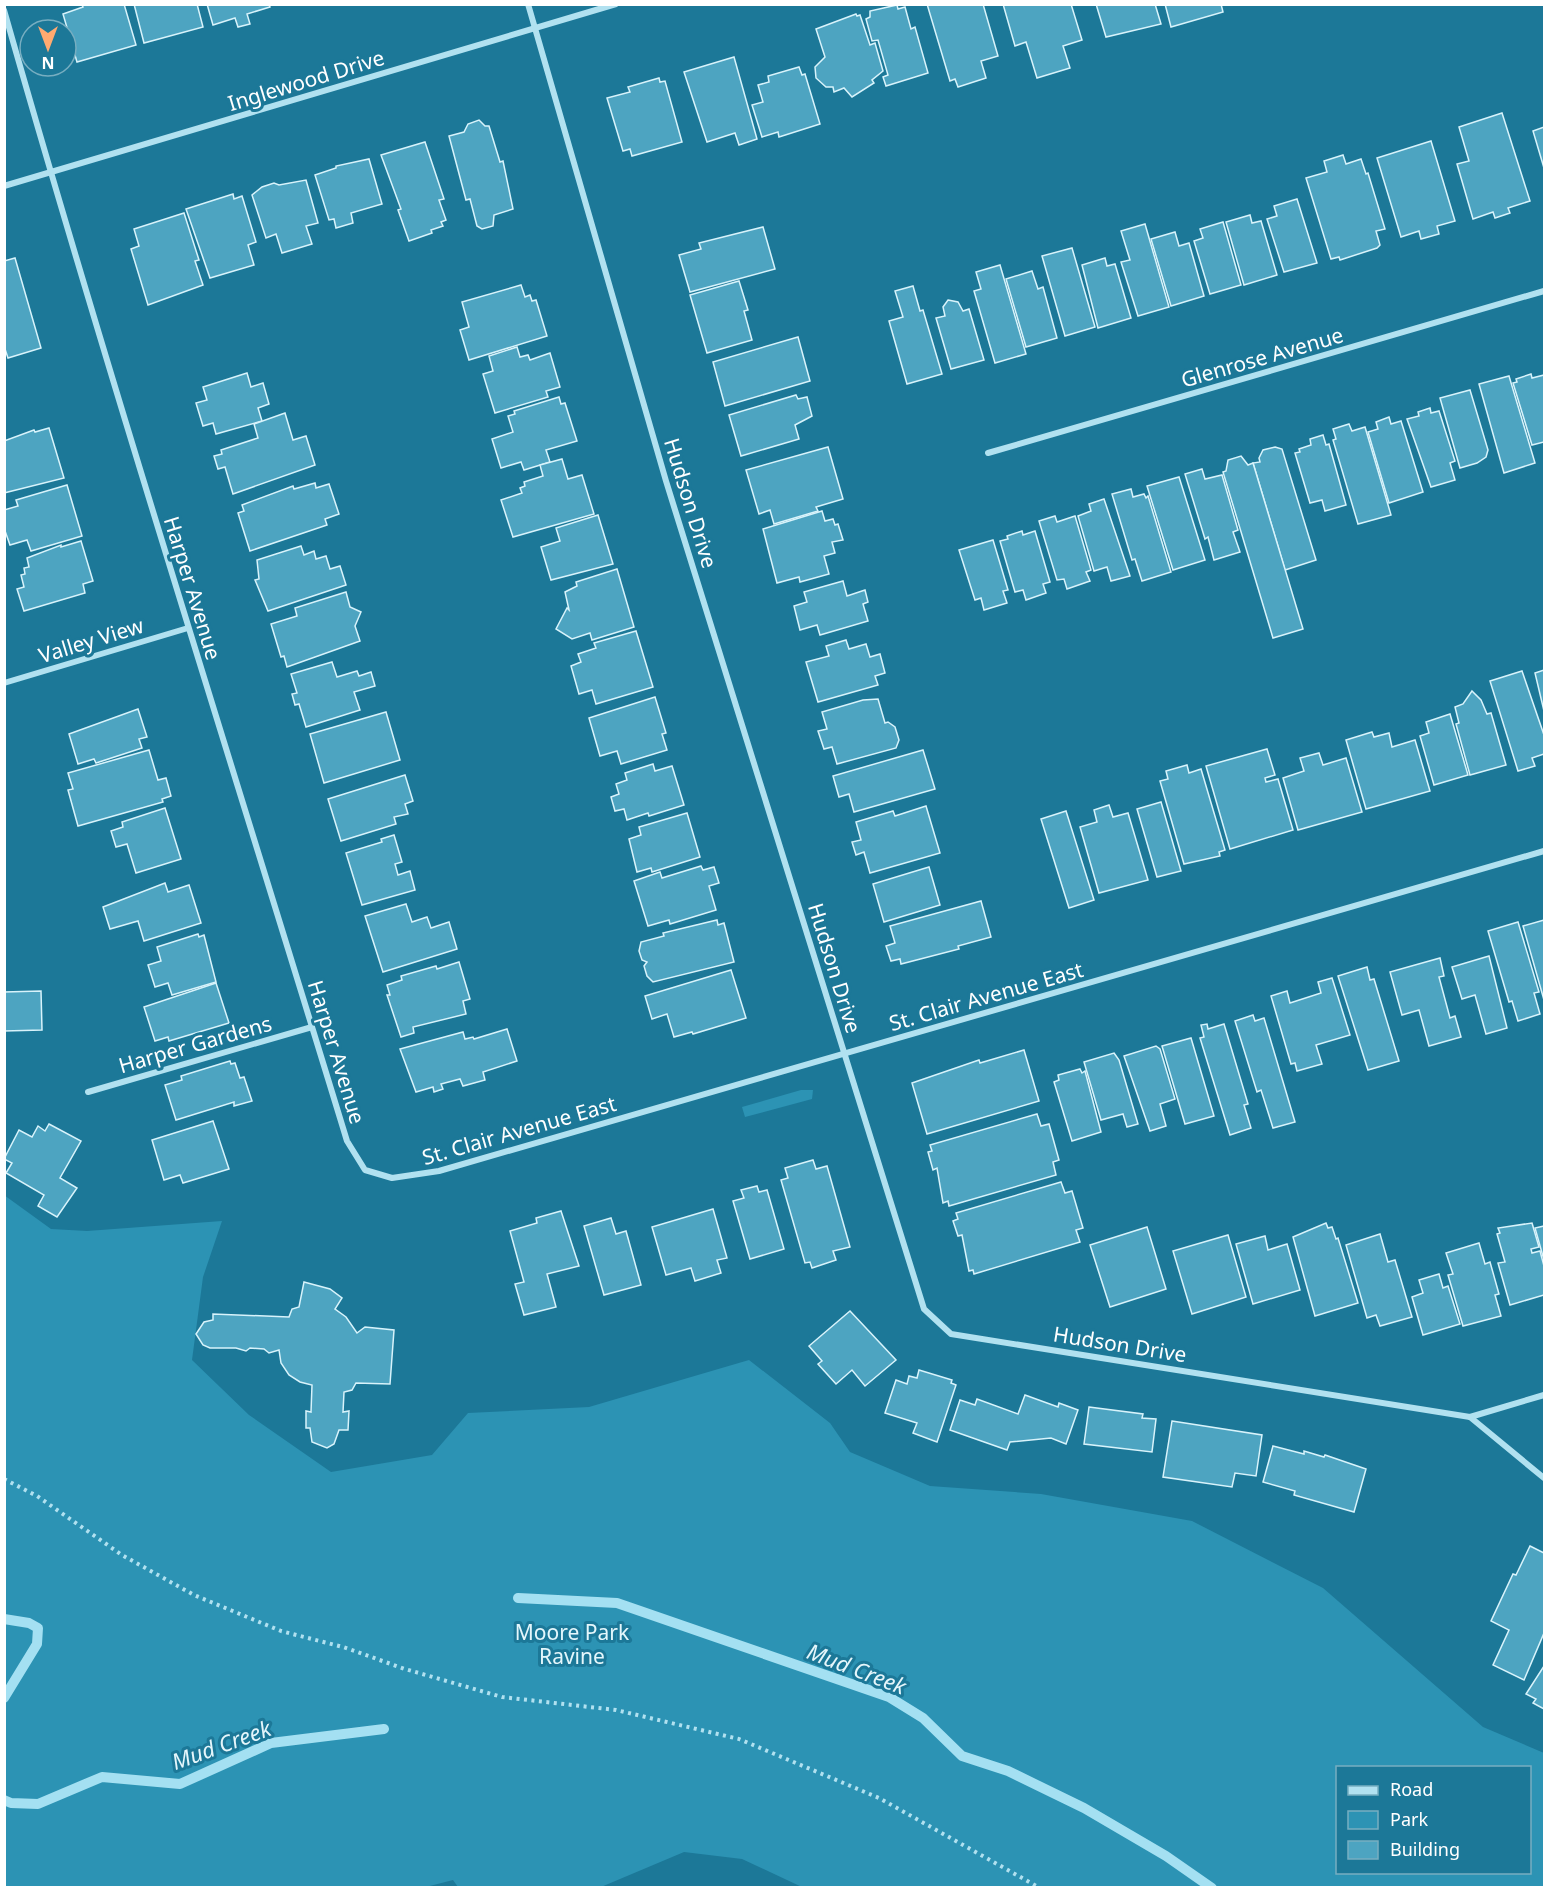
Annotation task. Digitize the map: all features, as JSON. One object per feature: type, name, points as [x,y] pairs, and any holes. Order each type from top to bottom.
[{"type":"street","name":"Hudson Drive","points":[[528,4],[666,481],[924,1309],[951,1334],[1470,1417]]},
{"type":"street","name":"Inglewood Drive","points":[[4,186],[616,4]]},
{"type":"street","name":"Harper Avenue","points":[[4,10],[50,173],[346,1141],[365,1170]]},
{"type":"street","name":"Glenrose Avenue","points":[[988,453],[1545,291]]},
{"type":"street","name":"Valley View","points":[[4,683],[188,628]]},
{"type":"street","name":"St. Clair Avenue East","points":[[365,1170],[392,1178],[424,1175],[1545,851]]},
{"type":"street","name":"Harper Gardens","points":[[88,1092],[312,1027]]},
{"type":"street","points":[[1470,1417],[1545,1395]]},
{"type":"street","points":[[1470,1417],[1545,1478]]},
{"type":"path","points":[[4,1479],[37,1496],[122,1555],[194,1595],[281,1631],[343,1647],[405,1669],[502,1697],[616,1710],[739,1739],[879,1798],[1040,1887]]},
{"type":"green space","points":[[801,1090],[813,1090],[812,1099],[745,1117],[742,1107]]},
{"type":"green space","name":"Moore Park Ravine","points":[[4,1195],[51,1229],[87,1231],[222,1221],[203,1277],[192,1360],[249,1415],[331,1472],[432,1455],[468,1413],[589,1407],[749,1360],[830,1423],[850,1452],[930,1486],[1041,1494],[1192,1521],[1323,1588],[1483,1727],[1544,1753],[1544,1887],[804,1888],[742,1859],[684,1852],[601,1887],[458,1887],[453,1880],[422,1888],[5,1887]]},
{"type":"building","points":[[82,4],[124,4],[136,45],[78,62],[78,18],[64,18],[63,14],[83,7]]},
{"type":"building","points":[[134,4],[197,4],[203,27],[144,43]]},
{"type":"building","points":[[207,4],[269,4],[270,7],[247,14],[250,24],[238,27],[235,18],[213,25]]},
{"type":"building","points":[[927,4],[983,4],[998,56],[981,61],[986,78],[958,87],[955,79],[950,81]]},
{"type":"building","points":[[1003,4],[1071,4],[1082,40],[1063,46],[1070,68],[1037,78],[1026,42],[1015,46]]},
{"type":"building","points":[[1096,4],[1155,4],[1161,24],[1106,37]]},
{"type":"building","points":[[1165,4],[1221,4],[1223,12],[1171,27]]},
{"type":"building","points":[[897,5],[898,9],[905,7],[911,29],[915,27],[928,73],[886,86],[883,77],[888,75],[878,40],[872,41],[866,19],[870,17],[870,11]]},
{"type":"building","points":[[856,14],[860,15],[870,45],[875,43],[883,71],[872,80],[874,83],[852,97],[844,88],[834,92],[833,87],[826,87],[816,78],[815,67],[825,57],[816,29]]},
{"type":"building","points":[[734,57],[757,139],[739,145],[735,133],[707,142],[684,72]]},
{"type":"building","points":[[799,67],[802,75],[805,74],[820,124],[779,137],[778,132],[762,137],[752,105],[763,102],[758,85],[769,82],[768,76]]},
{"type":"building","points":[[659,78],[660,82],[665,81],[682,142],[632,156],[630,149],[623,151],[607,98],[630,92],[628,87]]},
{"type":"building","points":[[1502,113],[1530,201],[1508,208],[1510,213],[1495,218],[1493,212],[1473,219],[1457,164],[1469,161],[1459,127]]},
{"type":"building","points":[[479,120],[485,126],[489,126],[500,162],[503,161],[513,209],[494,215],[493,226],[482,229],[477,226],[470,199],[466,200],[449,136],[464,132],[468,124]]},
{"type":"building","points":[[1544,127],[1544,168],[1533,131]]},
{"type":"building","points":[[1431,141],[1455,221],[1437,226],[1439,234],[1421,239],[1419,231],[1401,237],[1377,158]]},
{"type":"building","points":[[425,142],[444,199],[439,200],[446,220],[441,222],[443,226],[431,230],[432,233],[409,241],[398,210],[401,209],[381,155]]},
{"type":"building","points":[[1343,155],[1346,164],[1361,159],[1366,174],[1368,173],[1385,229],[1376,231],[1380,245],[1377,248],[1340,260],[1339,257],[1331,259],[1306,178],[1327,172],[1324,161]]},
{"type":"building","points":[[369,159],[382,204],[351,213],[353,223],[336,228],[334,219],[329,220],[315,175],[336,168],[336,166]]},
{"type":"building","points":[[306,180],[318,223],[306,226],[312,244],[282,253],[276,234],[266,238],[252,195],[262,187],[274,183],[279,185]]},
{"type":"building","points":[[233,194],[234,199],[242,196],[256,242],[248,245],[254,265],[210,278],[186,209]]},
{"type":"building","points":[[1297,199],[1317,263],[1284,272],[1267,219],[1277,216],[1274,206]]},
{"type":"building","points":[[184,213],[199,260],[195,261],[203,285],[148,305],[131,249],[139,246],[134,229]]},
{"type":"building","points":[[1250,215],[1252,223],[1261,221],[1277,275],[1244,285],[1226,222]]},
{"type":"building","points":[[1223,222],[1241,285],[1210,294],[1194,241],[1203,238],[1200,229]]},
{"type":"building","points":[[1145,224],[1169,307],[1138,316],[1121,262],[1130,260],[1121,231]]},
{"type":"building","points":[[763,227],[775,269],[690,292],[679,255],[701,249],[699,243]]},
{"type":"building","points":[[1175,232],[1179,246],[1189,243],[1204,296],[1171,306],[1151,239]]},
{"type":"building","points":[[1072,248],[1095,327],[1065,336],[1042,256]]},
{"type":"building","points":[[15,258],[41,348],[8,358],[4,346],[4,261]]},
{"type":"building","points":[[1105,258],[1107,266],[1115,264],[1131,318],[1098,328],[1082,265]]},
{"type":"building","points":[[1000,265],[1026,354],[995,363],[974,291],[981,289],[976,272]]},
{"type":"building","points":[[1032,271],[1038,289],[1043,287],[1057,338],[1026,347],[1006,279]]},
{"type":"building","points":[[739,281],[748,310],[744,311],[752,340],[707,353],[690,295]]},
{"type":"building","points":[[521,285],[525,297],[530,295],[532,301],[536,300],[547,336],[469,360],[460,330],[469,327],[462,302]]},
{"type":"building","points":[[913,286],[920,311],[923,310],[942,374],[907,384],[889,321],[903,317],[895,291]]},
{"type":"building","points":[[948,300],[958,302],[963,311],[969,309],[984,360],[951,369],[936,318],[945,316],[943,307]]},
{"type":"building","points":[[798,337],[810,381],[725,406],[713,362]]},
{"type":"building","points":[[517,347],[520,357],[528,355],[530,360],[550,353],[560,387],[546,391],[548,397],[495,413],[483,374],[493,371],[489,356]]},
{"type":"building","points":[[247,373],[251,387],[263,383],[269,404],[258,408],[262,421],[216,434],[213,423],[203,426],[196,403],[207,400],[203,387]]},
{"type":"building","points":[[1531,374],[1532,378],[1544,375],[1544,442],[1532,445],[1513,383],[1517,382],[1516,379]]},
{"type":"building","points":[[1509,376],[1535,463],[1504,473],[1479,384]]},
{"type":"building","points":[[1470,390],[1488,450],[1486,457],[1477,463],[1460,468],[1440,398]]},
{"type":"building","points":[[796,395],[798,399],[807,397],[812,416],[795,425],[799,439],[741,456],[729,415]]},
{"type":"building","points":[[559,397],[561,404],[565,403],[577,441],[546,450],[550,462],[524,470],[521,462],[501,468],[492,439],[513,432],[508,416],[515,414],[514,411]]},
{"type":"building","points":[[1430,408],[1431,413],[1439,411],[1455,461],[1450,463],[1455,480],[1431,487],[1407,419],[1419,416],[1418,412]]},
{"type":"building","points":[[285,413],[293,440],[306,436],[315,465],[233,494],[225,467],[218,469],[214,456],[222,454],[221,450],[258,438],[254,424]]},
{"type":"building","points":[[1389,417],[1391,424],[1401,421],[1423,492],[1389,503],[1368,432],[1378,429],[1376,422]]},
{"type":"building","points":[[1349,424],[1352,431],[1365,427],[1391,515],[1358,524],[1333,440],[1336,439],[1333,429]]},
{"type":"building","points":[[49,428],[64,478],[4,493],[4,441],[34,430],[35,432]]},
{"type":"building","points":[[1323,435],[1326,445],[1329,444],[1346,505],[1325,511],[1322,500],[1310,503],[1295,453],[1311,445],[1310,439]]},
{"type":"building","points":[[828,447],[843,499],[816,507],[818,511],[774,524],[770,510],[759,514],[746,470]]},
{"type":"building","points":[[1275,447],[1282,449],[1316,560],[1285,570],[1253,463],[1260,462],[1259,458],[1263,450]]},
{"type":"building","points":[[1241,456],[1248,465],[1253,463],[1303,629],[1273,638],[1223,472],[1226,471],[1228,460]]},
{"type":"building","points":[[562,459],[568,479],[582,475],[594,514],[513,537],[501,500],[522,493],[520,488],[525,486],[524,482],[543,476],[540,465]]},
{"type":"building","points":[[1202,469],[1205,479],[1222,475],[1238,530],[1233,532],[1240,552],[1214,560],[1208,537],[1205,539],[1185,474]]},
{"type":"building","points":[[1179,477],[1205,560],[1173,570],[1147,486]]},
{"type":"building","points":[[315,483],[316,488],[329,484],[339,514],[325,519],[327,525],[250,551],[238,513],[244,511],[242,505],[293,486],[294,489]]},
{"type":"building","points":[[67,485],[82,536],[31,551],[27,540],[10,545],[4,528],[4,510],[18,506],[16,500]]},
{"type":"building","points":[[1131,489],[1133,497],[1144,494],[1146,498],[1148,496],[1171,572],[1142,581],[1135,559],[1132,560],[1112,494]]},
{"type":"building","points":[[1104,499],[1130,576],[1111,581],[1107,567],[1094,571],[1078,516],[1091,511],[1089,504]]},
{"type":"building","points":[[822,511],[825,521],[833,519],[835,525],[838,524],[843,540],[832,542],[835,553],[824,556],[829,574],[800,582],[799,577],[777,583],[763,529]]},
{"type":"building","points":[[598,515],[613,564],[551,580],[541,547],[560,541],[556,528]]},
{"type":"building","points":[[1055,516],[1057,522],[1075,516],[1091,570],[1086,572],[1090,581],[1067,589],[1064,579],[1057,580],[1039,521]]},
{"type":"building","points":[[1022,531],[1023,535],[1035,531],[1050,582],[1043,584],[1046,593],[1026,600],[1023,590],[1015,592],[1000,541]]},
{"type":"building","points":[[993,540],[1008,590],[1003,591],[1007,603],[984,610],[981,598],[975,600],[959,550]]},
{"type":"building","points":[[81,541],[93,581],[83,584],[85,593],[24,611],[17,589],[24,587],[21,575],[25,574],[24,568],[29,567],[27,558],[61,545],[61,547]]},
{"type":"building","points":[[301,546],[304,555],[314,551],[316,559],[326,556],[330,569],[340,566],[346,585],[268,611],[255,580],[259,579],[257,560]]},
{"type":"building","points":[[617,569],[634,627],[592,640],[590,633],[572,639],[556,629],[567,608],[569,610],[565,592],[577,586],[576,582]]},
{"type":"building","points":[[843,581],[847,596],[865,590],[868,602],[863,604],[868,621],[820,635],[817,625],[800,630],[794,606],[807,602],[804,592]]},
{"type":"building","points":[[346,592],[350,607],[361,612],[355,626],[360,641],[287,667],[284,656],[281,657],[271,624],[297,616],[295,608]]},
{"type":"building","points":[[636,631],[653,687],[596,704],[592,690],[579,694],[571,666],[581,662],[578,654],[596,648],[594,643]]},
{"type":"building","points":[[846,640],[849,649],[866,644],[870,657],[880,654],[885,673],[875,676],[878,685],[818,702],[806,662],[829,656],[826,646]]},
{"type":"building","points":[[332,662],[337,677],[357,671],[359,676],[371,672],[375,686],[354,692],[360,710],[306,727],[299,704],[295,705],[292,694],[297,693],[291,674]]},
{"type":"building","points":[[1544,670],[1544,711],[1535,673]]},
{"type":"building","points":[[1522,671],[1544,735],[1544,754],[1532,758],[1535,766],[1518,771],[1490,681]]},
{"type":"building","points":[[1472,691],[1481,700],[1487,714],[1491,713],[1506,765],[1470,775],[1456,724],[1459,723],[1455,707],[1463,704]]},
{"type":"building","points":[[655,697],[666,733],[662,734],[667,750],[621,764],[617,751],[600,756],[589,718]]},
{"type":"building","points":[[878,699],[885,723],[888,722],[895,727],[899,740],[896,748],[837,764],[832,747],[824,749],[818,731],[827,729],[822,712],[863,700]]},
{"type":"building","points":[[138,709],[147,737],[139,739],[142,748],[96,763],[94,759],[78,764],[69,734]]},
{"type":"building","points":[[386,712],[400,760],[324,783],[310,734]]},
{"type":"building","points":[[1450,714],[1468,775],[1434,785],[1420,736],[1429,733],[1426,722]]},
{"type":"building","points":[[1372,732],[1374,737],[1389,733],[1392,747],[1415,740],[1430,791],[1366,809],[1346,740]]},
{"type":"building","points":[[1267,749],[1275,775],[1265,778],[1266,782],[1278,779],[1293,830],[1230,849],[1206,766]]},
{"type":"building","points":[[149,750],[158,780],[166,778],[171,796],[162,799],[163,802],[78,826],[68,790],[73,789],[68,773]]},
{"type":"building","points":[[923,750],[935,789],[854,812],[849,794],[839,797],[833,776]]},
{"type":"building","points":[[1319,753],[1323,765],[1346,758],[1362,812],[1298,830],[1283,778],[1304,771],[1300,758]]},
{"type":"building","points":[[653,764],[655,771],[672,766],[684,805],[627,820],[624,809],[615,811],[611,797],[619,794],[616,784],[627,780],[625,773]]},
{"type":"building","points":[[1187,765],[1189,773],[1201,769],[1225,850],[1219,852],[1220,856],[1184,864],[1160,781],[1168,779],[1166,771]]},
{"type":"building","points":[[405,775],[413,801],[405,804],[408,814],[394,817],[396,824],[341,841],[328,799]]},
{"type":"building","points":[[1161,802],[1181,871],[1157,877],[1137,809]]},
{"type":"building","points":[[1109,805],[1113,817],[1128,813],[1148,880],[1099,893],[1080,827],[1097,822],[1094,810]]},
{"type":"building","points":[[926,806],[940,853],[870,873],[864,852],[856,855],[852,842],[861,840],[856,822],[893,811],[895,816]]},
{"type":"building","points":[[165,808],[181,859],[136,873],[127,844],[116,847],[111,831],[123,827],[122,822]]},
{"type":"building","points":[[1066,811],[1094,900],[1069,908],[1041,819]]},
{"type":"building","points":[[687,813],[700,857],[652,872],[651,868],[637,872],[629,839],[641,835],[639,827]]},
{"type":"building","points":[[394,835],[402,862],[395,864],[398,875],[410,871],[415,890],[362,905],[346,853],[382,842],[381,839]]},
{"type":"building","points":[[701,866],[703,870],[714,867],[719,883],[709,886],[716,910],[670,924],[669,920],[648,926],[634,881],[660,872],[662,878]]},
{"type":"building","points":[[929,867],[940,905],[884,922],[873,884]]},
{"type":"building","points":[[165,883],[168,892],[189,885],[201,923],[144,941],[138,921],[110,929],[103,907]]},
{"type":"building","points":[[981,901],[991,937],[958,946],[959,949],[901,964],[900,959],[891,961],[886,946],[895,943],[890,926]]},
{"type":"building","points":[[406,904],[412,922],[427,917],[431,928],[449,922],[457,949],[383,972],[365,916]]},
{"type":"building","points":[[717,920],[718,925],[724,923],[734,962],[653,982],[647,976],[644,966],[647,962],[642,960],[639,951],[641,942],[664,936],[663,933]]},
{"type":"building","points":[[1544,920],[1544,1000],[1523,926]]},
{"type":"building","points":[[1518,922],[1539,992],[1534,993],[1540,1014],[1518,1021],[1512,1001],[1509,1002],[1488,931]]},
{"type":"building","points":[[198,934],[199,937],[204,935],[216,982],[172,995],[168,983],[155,987],[148,965],[161,961],[157,947]]},
{"type":"building","points":[[1489,956],[1507,1028],[1486,1034],[1475,995],[1462,999],[1452,967]]},
{"type":"building","points":[[1440,958],[1444,976],[1439,977],[1450,1018],[1455,1016],[1461,1037],[1429,1046],[1419,1010],[1402,1015],[1390,972]]},
{"type":"building","points":[[459,962],[470,999],[463,1001],[466,1014],[413,1027],[414,1033],[401,1037],[387,995],[390,995],[387,985],[402,980],[401,976]]},
{"type":"building","points":[[1367,967],[1370,980],[1374,979],[1399,1061],[1368,1070],[1338,976]]},
{"type":"building","points":[[731,970],[746,1018],[693,1034],[692,1032],[674,1037],[667,1014],[652,1019],[645,996]]},
{"type":"building","points":[[1332,978],[1350,1035],[1316,1045],[1322,1064],[1297,1071],[1295,1063],[1291,1064],[1271,996],[1287,991],[1290,1003],[1321,993],[1318,982]]},
{"type":"building","points":[[216,983],[229,1023],[169,1041],[168,1037],[155,1041],[144,1007]]},
{"type":"building","points":[[41,991],[42,1030],[4,1031],[4,992]]},
{"type":"building","points":[[1253,1015],[1255,1021],[1264,1018],[1295,1122],[1273,1128],[1261,1090],[1257,1092],[1235,1021]]},
{"type":"building","points":[[1207,1024],[1208,1029],[1224,1024],[1248,1104],[1244,1105],[1251,1128],[1230,1135],[1200,1038],[1204,1037],[1201,1025]]},
{"type":"building","points":[[507,1029],[517,1061],[483,1072],[485,1080],[463,1086],[460,1079],[441,1084],[443,1089],[434,1092],[433,1087],[416,1092],[400,1049],[463,1032],[465,1039],[473,1037],[474,1039]]},
{"type":"building","points":[[1191,1038],[1214,1116],[1185,1124],[1162,1046]]},
{"type":"building","points":[[1156,1046],[1160,1049],[1175,1099],[1160,1104],[1166,1126],[1150,1131],[1124,1056]]},
{"type":"building","points":[[1024,1050],[1039,1101],[927,1134],[912,1083],[979,1060],[980,1063]]},
{"type":"building","points":[[1114,1053],[1119,1060],[1138,1124],[1127,1127],[1123,1114],[1101,1120],[1084,1062]]},
{"type":"building","points":[[230,1061],[231,1064],[235,1063],[240,1078],[244,1077],[252,1101],[234,1106],[234,1102],[176,1120],[165,1085],[182,1080],[181,1076]]},
{"type":"building","points":[[1080,1069],[1082,1073],[1085,1071],[1101,1132],[1072,1141],[1054,1082],[1059,1080],[1058,1075]]},
{"type":"building","points":[[1037,1114],[1041,1126],[1049,1124],[1059,1160],[1053,1162],[1056,1175],[949,1206],[948,1201],[943,1203],[937,1168],[933,1170],[928,1152],[932,1151],[930,1145]]},
{"type":"building","points":[[213,1121],[229,1169],[183,1183],[180,1175],[164,1180],[152,1140]]},
{"type":"building","points":[[49,1124],[81,1141],[60,1178],[77,1188],[57,1217],[38,1206],[44,1195],[6,1173],[12,1163],[4,1159],[19,1130],[32,1137],[38,1126],[45,1131]]},
{"type":"building","points":[[813,1160],[816,1169],[827,1166],[850,1247],[833,1251],[836,1260],[812,1268],[810,1262],[805,1263],[781,1180],[788,1178],[785,1168]]},
{"type":"building","points":[[1061,1182],[1065,1193],[1072,1191],[1083,1228],[1076,1230],[1080,1242],[974,1274],[973,1270],[969,1271],[962,1235],[958,1236],[953,1221],[958,1219],[956,1213]]},
{"type":"building","points":[[757,1186],[759,1192],[767,1190],[784,1249],[750,1259],[733,1201],[744,1198],[741,1190]]},
{"type":"building","points":[[713,1209],[727,1258],[717,1260],[721,1273],[695,1281],[691,1268],[666,1275],[652,1227]]},
{"type":"building","points":[[561,1211],[579,1266],[547,1274],[556,1307],[524,1315],[515,1284],[524,1282],[510,1231],[537,1223],[536,1218]]},
{"type":"building","points":[[611,1218],[616,1234],[626,1231],[641,1285],[604,1295],[584,1226]]},
{"type":"building","points":[[1326,1223],[1328,1228],[1332,1227],[1336,1239],[1338,1238],[1358,1303],[1315,1316],[1293,1237]]},
{"type":"building","points":[[1532,1223],[1539,1247],[1531,1249],[1532,1253],[1540,1251],[1544,1266],[1544,1295],[1510,1305],[1498,1263],[1505,1262],[1497,1234],[1500,1233],[1498,1228]]},
{"type":"building","points":[[1544,1226],[1544,1260],[1535,1228]]},
{"type":"building","points":[[1147,1227],[1166,1289],[1110,1307],[1090,1245]]},
{"type":"building","points":[[1380,1234],[1388,1262],[1395,1260],[1412,1317],[1380,1326],[1376,1315],[1367,1318],[1346,1245]]},
{"type":"building","points":[[1228,1235],[1246,1297],[1192,1314],[1173,1251]]},
{"type":"building","points":[[1265,1236],[1268,1250],[1287,1244],[1300,1290],[1253,1304],[1236,1244]]},
{"type":"building","points":[[1479,1243],[1485,1264],[1490,1262],[1499,1294],[1495,1295],[1501,1316],[1463,1326],[1448,1275],[1453,1274],[1446,1253]]},
{"type":"building","points":[[1439,1274],[1443,1288],[1448,1286],[1460,1324],[1423,1335],[1412,1297],[1423,1293],[1419,1280]]},
{"type":"building","points":[[304,1282],[330,1289],[342,1298],[335,1309],[346,1317],[357,1333],[365,1327],[394,1330],[390,1384],[356,1383],[352,1390],[344,1392],[343,1412],[349,1411],[348,1430],[339,1430],[334,1444],[327,1448],[312,1442],[310,1428],[306,1428],[306,1411],[311,1412],[312,1385],[300,1382],[289,1375],[281,1363],[279,1350],[269,1353],[264,1349],[250,1348],[246,1351],[236,1348],[210,1348],[203,1345],[196,1334],[204,1322],[213,1320],[213,1314],[289,1317],[292,1309],[299,1307]]},
{"type":"building","points":[[850,1311],[896,1360],[865,1386],[852,1370],[836,1384],[818,1364],[822,1361],[809,1346]]},
{"type":"building","points":[[919,1370],[952,1380],[951,1383],[956,1385],[937,1442],[913,1433],[917,1423],[885,1413],[896,1380],[907,1384],[909,1376],[917,1378]]},
{"type":"building","points":[[1025,1395],[1058,1407],[1059,1403],[1078,1410],[1066,1444],[1051,1438],[1010,1442],[1007,1450],[950,1430],[960,1400],[975,1405],[977,1399],[1018,1414]]},
{"type":"building","points":[[1089,1407],[1143,1414],[1142,1418],[1156,1419],[1152,1452],[1084,1444]]},
{"type":"building","points":[[1172,1421],[1262,1435],[1256,1476],[1235,1473],[1232,1487],[1163,1477]]},
{"type":"building","points":[[1273,1446],[1304,1454],[1304,1451],[1324,1457],[1325,1455],[1366,1469],[1354,1512],[1294,1495],[1295,1491],[1263,1482]]},
{"type":"building","points":[[1530,1546],[1544,1553],[1544,1633],[1524,1680],[1493,1665],[1509,1630],[1491,1621],[1513,1574],[1516,1575]]},
{"type":"building","points":[[1544,1666],[1544,1709],[1533,1703],[1536,1699],[1526,1694]]},
{"type":"waterway","name":"Mud Creek","points":[[518,1598],[617,1603],[889,1697],[923,1718],[962,1756],[1008,1771],[1084,1808],[1166,1856],[1212,1888]]},
{"type":"waterway","name":"Mud Creek","points":[[4,1619],[29,1623],[38,1628],[37,1644],[4,1698]]},
{"type":"waterway","name":"Mud Creek","points":[[4,1800],[11,1803],[38,1804],[102,1777],[180,1784],[271,1743],[384,1729]]}]
